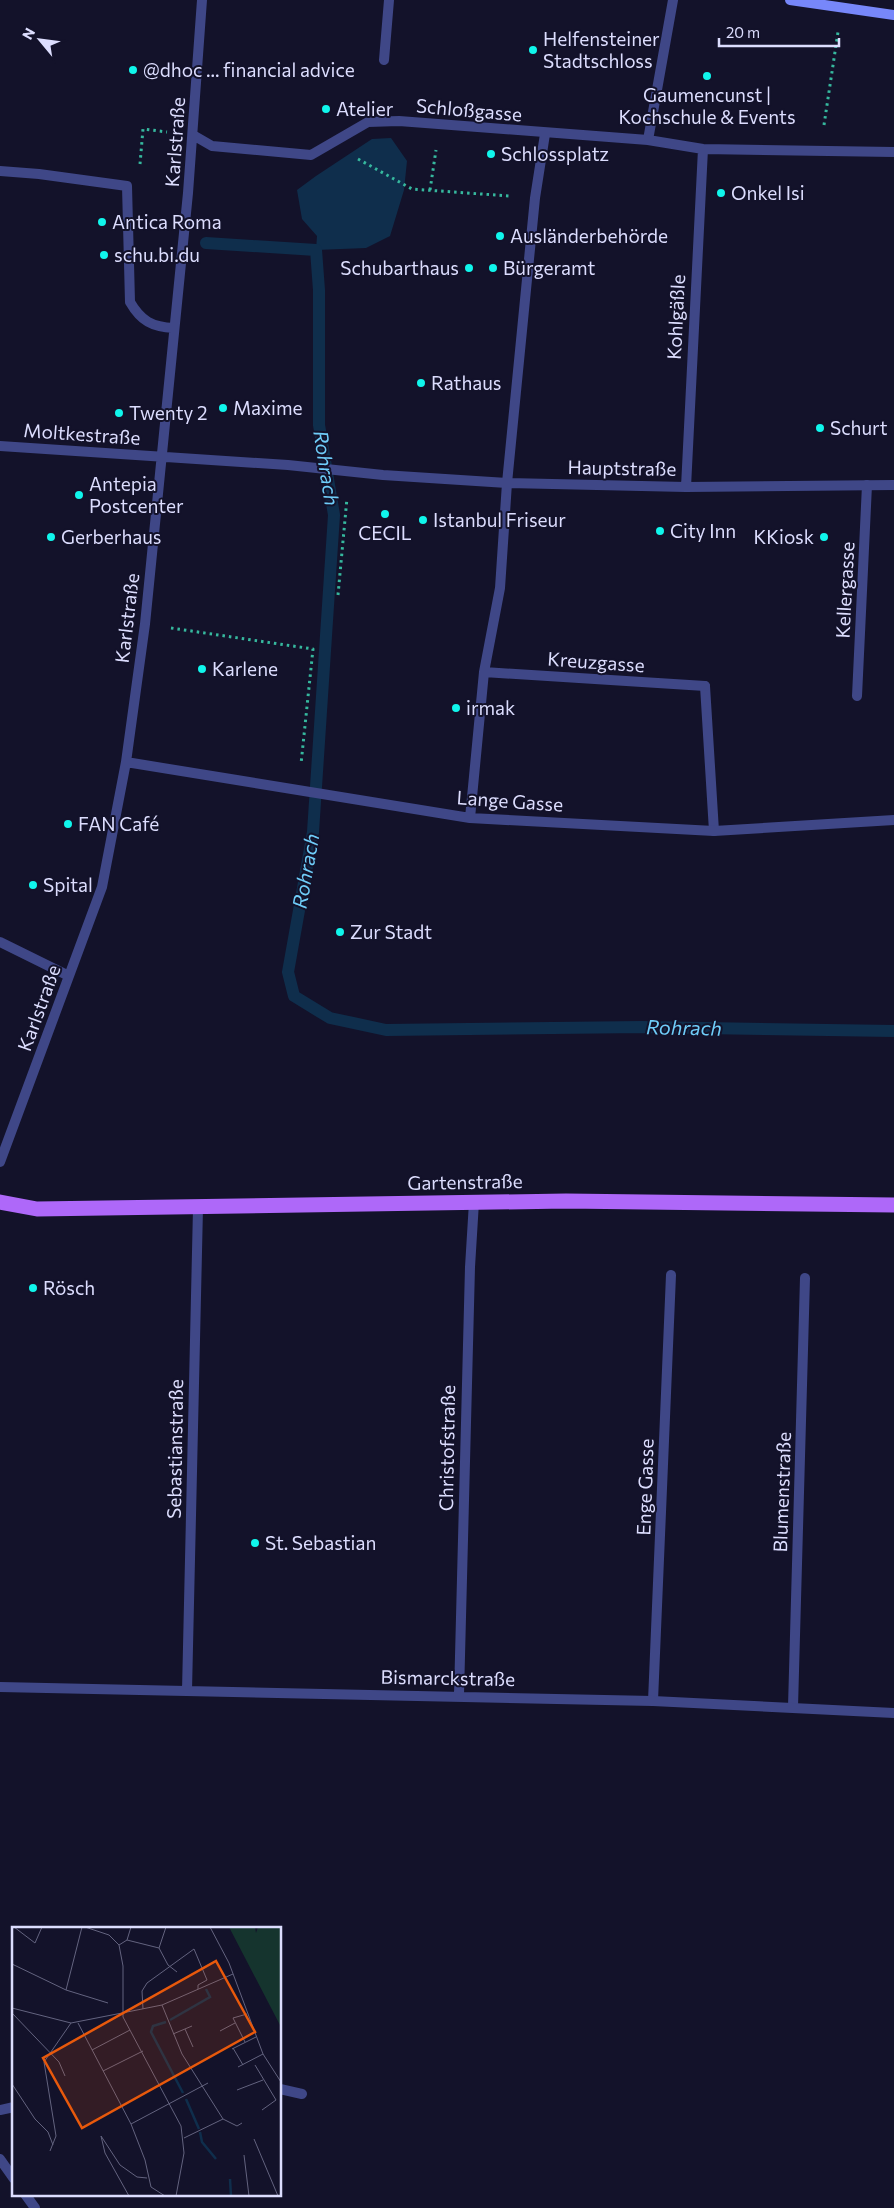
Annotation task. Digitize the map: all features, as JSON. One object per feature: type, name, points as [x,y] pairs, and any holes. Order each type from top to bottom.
[{"type":"main road","name":"Gartenstraße","points":[[0,1202],[37,1209],[198,1208],[474,1202],[894,1205]]},
{"type":"street","name":"Karlstraße","points":[[0,1162],[102,887],[126,762],[145,624],[193,135],[202,0]]},
{"type":"street","points":[[384,60],[389,0]]},
{"type":"street","points":[[648,140],[673,0]]},
{"type":"street","points":[[790,0],[894,15]]},
{"type":"street","name":"Schloßgasse","points":[[193,135],[212,146],[311,154],[368,122],[398,121],[545,134],[648,140],[702,148],[894,152]]},
{"type":"street","name":"Schloßgasse","points":[[507,483],[535,198],[545,134]]},
{"type":"street","name":"Kohlgäßle","points":[[686,487],[702,148]]},
{"type":"street","points":[[0,171],[39,174],[127,186],[130,302],[138,315],[148,322],[162,327],[174,328]]},
{"type":"street","name":"Moltkestraße","points":[[0,446],[161,457]]},
{"type":"street","name":"Hauptstraße","points":[[161,457],[288,465],[383,475],[507,483],[686,487],[894,485]]},
{"type":"street","points":[[470,818],[484,672],[500,588],[507,483]]},
{"type":"street","name":"Kellergasse","points":[[857,696],[867,485]]},
{"type":"street","name":"Kreuzgasse","points":[[484,672],[706,686],[714,831]]},
{"type":"street","name":"Lange Gasse","points":[[126,762],[470,818],[714,831],[894,820]]},
{"type":"street","points":[[0,942],[69,976]]},
{"type":"street","name":"Christofstraße","points":[[458,1695],[470,1267],[474,1202]]},
{"type":"street","name":"Sebastianstraße","points":[[187,1691],[198,1208]]},
{"type":"street","name":"Enge Gasse","points":[[653,1700],[671,1275]]},
{"type":"street","name":"Blumenstraße","points":[[793,1707],[805,1278]]},
{"type":"street","name":"Bismarckstraße","points":[[0,1687],[653,1700],[894,1713]]},
{"type":"street","points":[[281,2089],[302,2094]]},
{"type":"street","points":[[0,2159],[12,2175]]},
{"type":"street","points":[[26,2196],[35,2208]]},
{"type":"path","points":[[820,150],[842,7]]},
{"type":"path","points":[[430,190],[441,125]]},
{"type":"path","points":[[139,173],[143,129]]},
{"type":"path","points":[[329,144],[412,189],[535,198]]},
{"type":"path","points":[[338,595],[349,472]]},
{"type":"path","points":[[145,624],[313,650],[298,790]]},
{"type":"water","points":[[391,138],[407,161],[404,190],[390,236],[366,248],[316,250],[317,236],[302,219],[297,190],[372,139]]},
{"type":"waterway","name":"Rohrach","points":[[206,243],[316,250],[319,290],[319,425],[334,515],[313,832],[288,972],[294,996],[330,1018],[386,1030],[642,1027],[894,1031]]},
{"type":"place","name":"Helfensteiner Stadtschloss","points":[[533,50]]},
{"type":"place","name":"@dhoc ... financial advice","points":[[133,70]]},
{"type":"place","name":"Gaumencunst | Kochschule & Events","points":[[707,76]]},
{"type":"place","name":"Atelier","points":[[326,109]]},
{"type":"place","name":"Schlossplatz","points":[[491,154]]},
{"type":"place","name":"Onkel Isi","points":[[721,193]]},
{"type":"place","name":"Antica Roma","points":[[102,222]]},
{"type":"place","name":"Ausländerbehörde","points":[[500,236]]},
{"type":"place","name":"schu.bi.du","points":[[104,255]]},
{"type":"place","name":"Schubarthaus","points":[[469,268]]},
{"type":"place","name":"Bürgeramt","points":[[493,268]]},
{"type":"place","name":"Rathaus","points":[[421,383]]},
{"type":"place","name":"Maxime","points":[[223,408]]},
{"type":"place","name":"Twenty 2","points":[[119,413]]},
{"type":"place","name":"Schurt","points":[[820,428]]},
{"type":"place","name":"Antepia Postcenter","points":[[79,495]]},
{"type":"place","name":"CECIL","points":[[385,514]]},
{"type":"place","name":"Istanbul Friseur","points":[[423,520]]},
{"type":"place","name":"City Inn","points":[[660,531]]},
{"type":"place","name":"Gerberhaus","points":[[51,537]]},
{"type":"place","name":"KKiosk","points":[[824,537]]},
{"type":"place","name":"Karlene","points":[[202,669]]},
{"type":"place","name":"irmak","points":[[456,708]]},
{"type":"place","name":"FAN Café","points":[[68,824]]},
{"type":"place","name":"Spital","points":[[33,885]]},
{"type":"place","name":"Zur Stadt","points":[[340,932]]},
{"type":"place","name":"Rösch","points":[[33,1288]]},
{"type":"place","name":"St. Sebastian","points":[[255,1543]]}]
